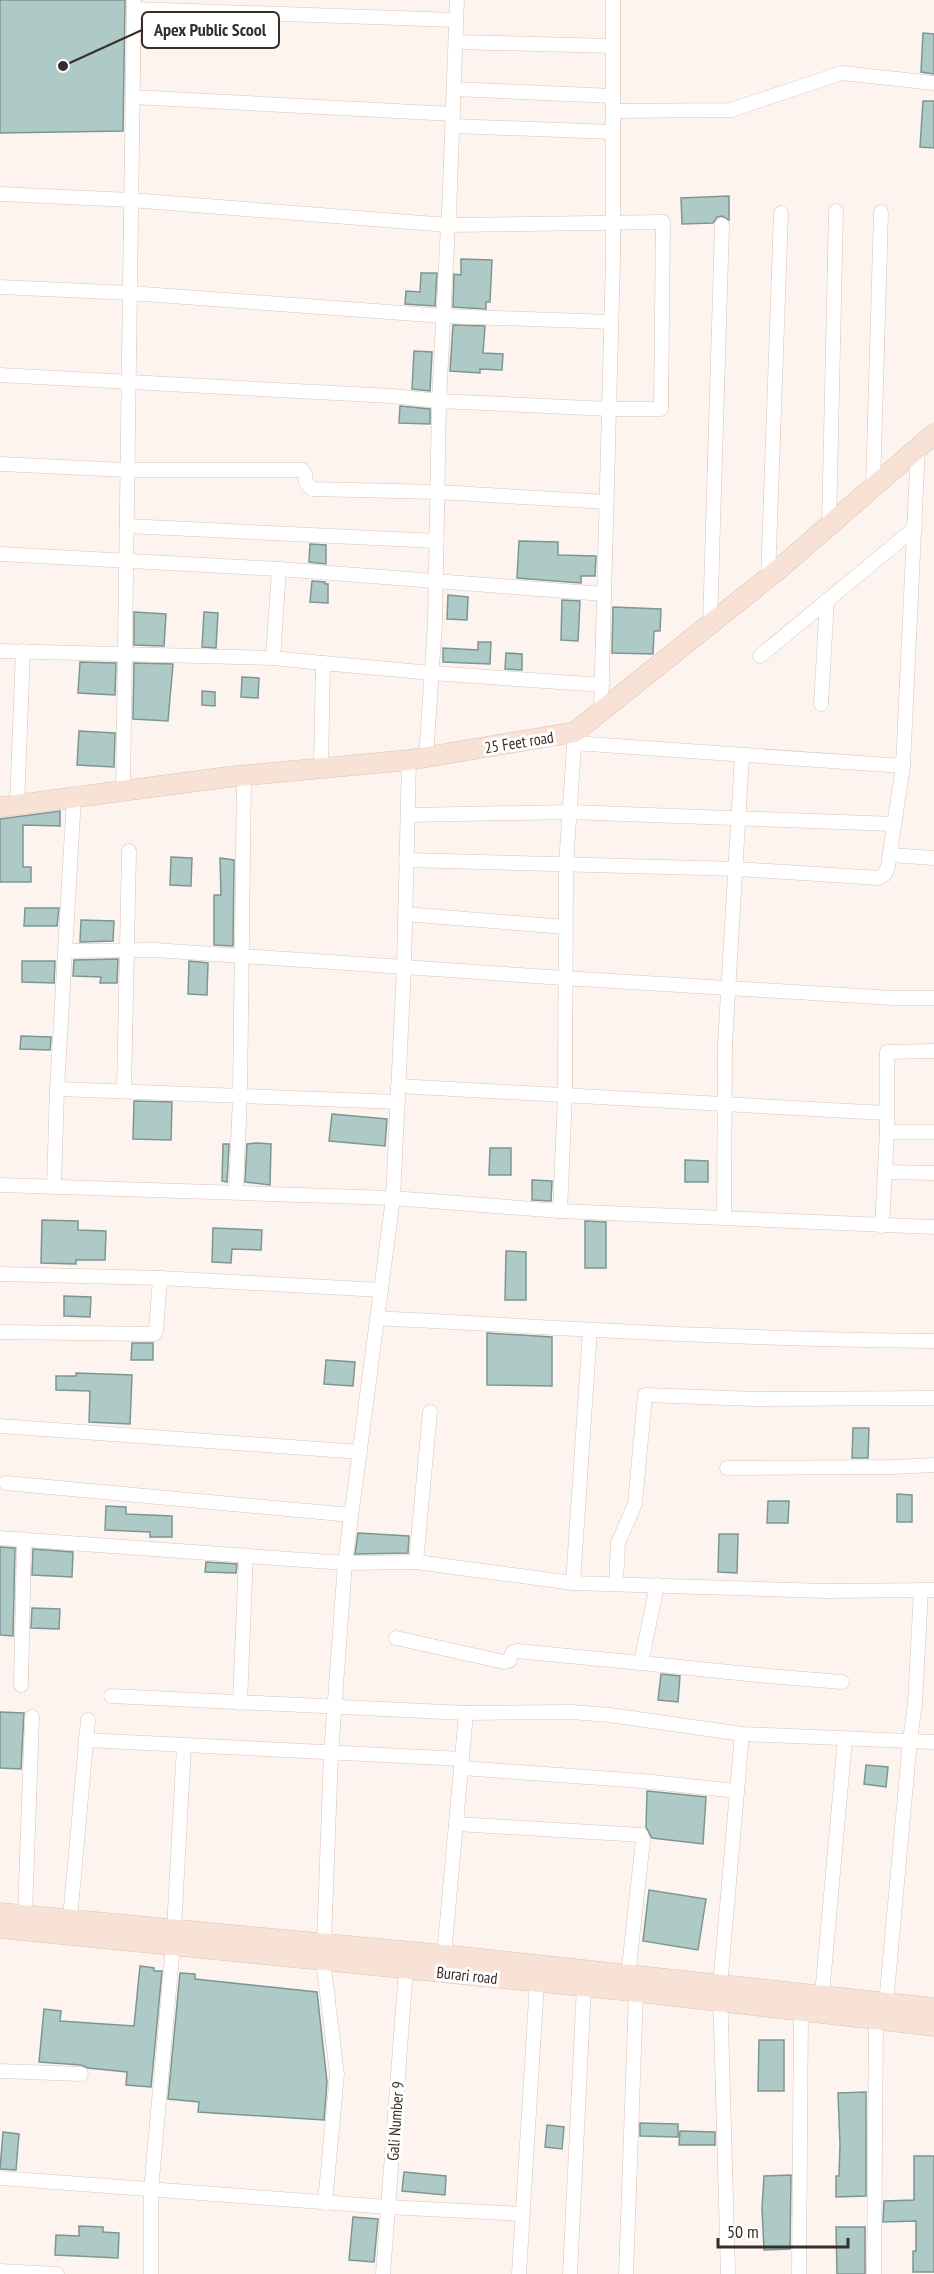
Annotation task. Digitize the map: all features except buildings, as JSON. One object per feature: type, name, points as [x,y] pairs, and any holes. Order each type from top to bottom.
[{"type":"main road","name":"25 Feet road","points":[[9,806],[244,775],[417,758],[574,738],[601,711],[768,578],[934,434]]},
{"type":"main road","name":"Burari road","points":[[0,1912],[70,1919],[173,1937]]},
{"type":"main road","name":"Burari road","points":[[0,1928],[173,1937],[323,1952],[444,1955],[632,1985],[720,1994],[822,1995],[934,2026]]},
{"type":"main road","name":"Burari road","points":[[323,1952],[406,1969],[584,1986],[632,1985]]},
{"type":"main road","name":"Burari road","points":[[720,1994],[801,2010],[881,2011],[934,2008]]},
{"type":"street","points":[[325,2203],[337,2074],[323,1952],[331,1754],[345,1563],[393,1198],[404,968],[408,815],[432,673],[439,401],[457,0]]},
{"type":"street","points":[[601,711],[613,223],[614,0]]},
{"type":"street","points":[[123,791],[134,4],[456,20]]},
{"type":"street","points":[[456,42],[613,46]]},
{"type":"street","points":[[613,111],[731,110],[842,74],[934,83]]},
{"type":"street","points":[[454,89],[613,96]]},
{"type":"street","points":[[133,97],[613,132]]},
{"type":"street","points":[[0,194],[132,200],[448,225],[663,222],[661,409],[609,409],[439,401],[391,396],[0,375]]},
{"type":"street","points":[[829,526],[836,211]]},
{"type":"street","points":[[873,487],[881,212]]},
{"type":"street","points":[[768,578],[782,213]]},
{"type":"street","points":[[710,625],[722,225]]},
{"type":"street","points":[[0,287],[130,293],[443,316],[611,322]]},
{"type":"street","points":[[406,860],[737,869],[873,879],[885,874],[890,855],[903,766],[918,447]]},
{"type":"street","points":[[0,464],[127,470],[302,470],[306,474],[306,483],[312,489],[438,492],[607,502]]},
{"type":"street","points":[[127,525],[437,541]]},
{"type":"street","points":[[760,656],[915,528]]},
{"type":"street","points":[[0,554],[279,569],[604,594]]},
{"type":"street","points":[[273,658],[279,569]]},
{"type":"street","points":[[821,704],[827,600]]},
{"type":"street","points":[[0,651],[273,658],[432,673],[602,685]]},
{"type":"street","points":[[9,806],[23,651]]},
{"type":"street","points":[[321,768],[323,663]]},
{"type":"street","points":[[560,1211],[565,1095],[566,865],[574,738],[742,755],[903,766]]},
{"type":"street","points":[[724,1217],[725,1044],[742,755]]},
{"type":"street","points":[[236,1191],[240,1096],[244,775]]},
{"type":"street","points":[[54,1186],[57,1089],[74,797]]},
{"type":"street","points":[[408,815],[569,812],[894,824]]},
{"type":"street","points":[[124,1091],[129,851]]},
{"type":"street","points":[[890,855],[934,858]]},
{"type":"street","points":[[405,914],[565,927]]},
{"type":"street","points":[[66,951],[155,950],[564,978],[893,998],[934,998]]},
{"type":"street","points":[[882,1226],[887,1132],[887,1052],[934,1051]]},
{"type":"street","points":[[398,1086],[886,1113]]},
{"type":"street","points":[[57,1089],[398,1102]]},
{"type":"street","points":[[887,1132],[934,1132]]},
{"type":"street","points":[[885,1172],[934,1173]]},
{"type":"street","points":[[0,1185],[236,1191],[393,1198],[560,1211],[934,1227]]},
{"type":"street","points":[[0,1274],[160,1278],[381,1290]]},
{"type":"street","points":[[0,1332],[154,1334],[160,1278]]},
{"type":"street","points":[[377,1318],[816,1341],[934,1341]]},
{"type":"street","points":[[573,1583],[590,1330]]},
{"type":"street","points":[[616,1583],[618,1544],[635,1504],[645,1395],[756,1399],[934,1398]]},
{"type":"street","points":[[416,1562],[430,1412]]},
{"type":"street","points":[[0,1426],[360,1452]]},
{"type":"street","points":[[728,1468],[934,1465]]},
{"type":"street","points":[[6,1483],[351,1515]]},
{"type":"street","points":[[0,1538],[345,1563],[416,1562],[573,1583],[826,1591],[928,1590],[881,2011],[874,2274]]},
{"type":"street","points":[[21,1685],[24,1539]]},
{"type":"street","points":[[240,1702],[246,1555]]},
{"type":"street","points":[[641,1663],[657,1585]]},
{"type":"street","points":[[396,1638],[504,1662],[509,1661],[513,1652],[518,1651],[842,1682]]},
{"type":"street","points":[[111,1696],[466,1713],[571,1712],[610,1715],[742,1734],[934,1742]]},
{"type":"street","points":[[444,1955],[466,1713]]},
{"type":"street","points":[[25,1915],[32,1717]]},
{"type":"street","points":[[70,1919],[88,1720]]},
{"type":"street","points":[[728,2274],[720,1994],[742,1734]]},
{"type":"street","points":[[822,1995],[846,1739]]},
{"type":"street","points":[[86,1740],[462,1764],[737,1791]]},
{"type":"street","points":[[151,2274],[151,2190],[173,1937],[184,1746]]},
{"type":"street","points":[[457,1824],[641,1834],[643,1840],[632,1985],[626,2274]]},
{"type":"street","name":"Gali Number 9","points":[[383,2274],[406,1969]]},
{"type":"street","points":[[519,2274],[537,1982]]},
{"type":"street","points":[[570,2274],[584,1986]]},
{"type":"street","points":[[799,2274],[801,2010]]},
{"type":"street","points":[[0,2071],[81,2074]]},
{"type":"street","points":[[0,2178],[325,2203],[523,2214]]},
{"type":"street","points":[[0,2271],[57,2274]]},
{"type":"place","name":"Apex Public Scool","points":[[63,66]]}]
